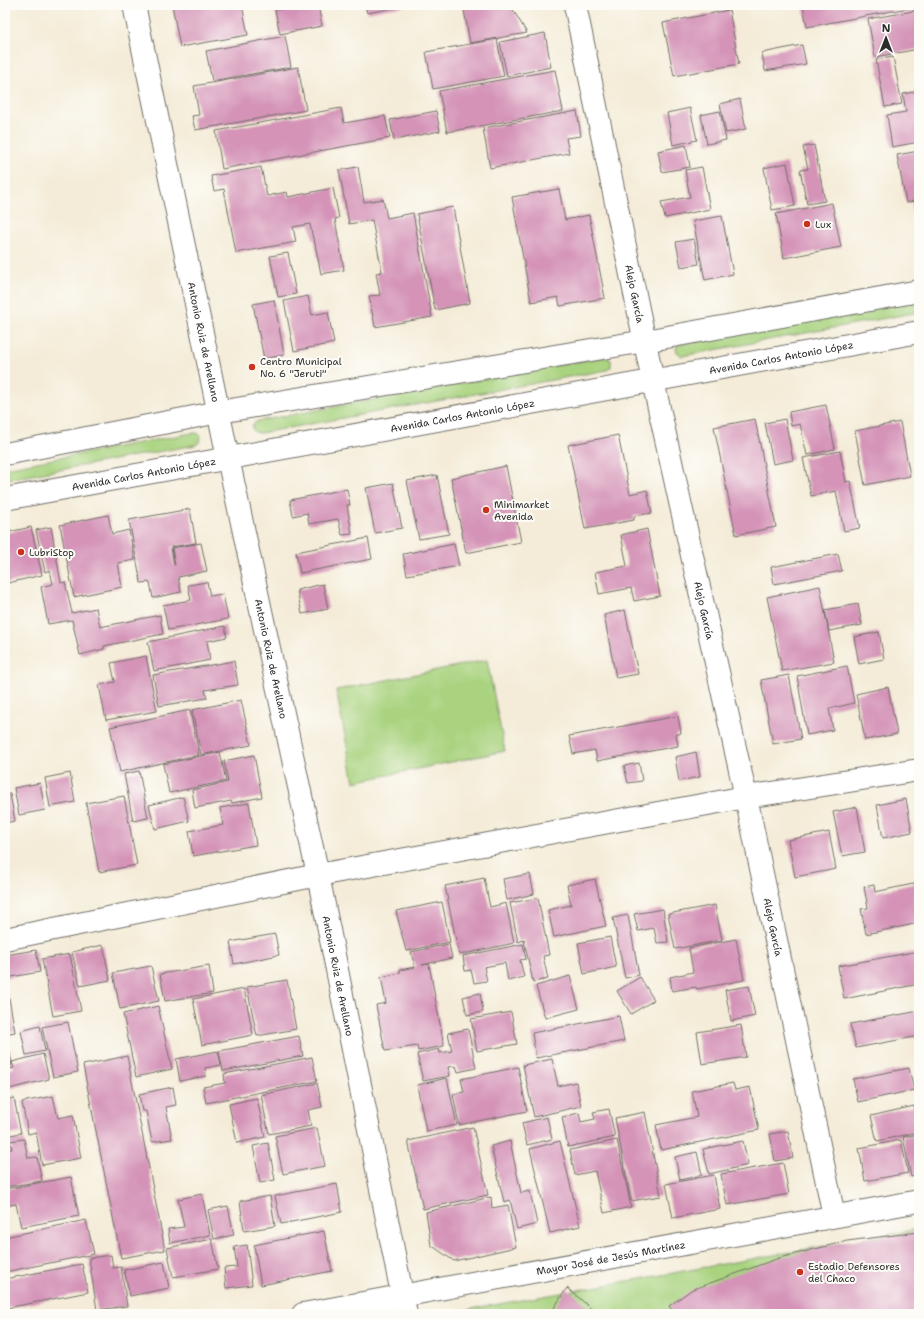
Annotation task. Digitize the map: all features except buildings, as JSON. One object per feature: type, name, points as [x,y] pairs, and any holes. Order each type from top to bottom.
[{"type":"street","name":"Antonio Ruiz de Arellano","points":[[134,5],[228,458],[318,875],[404,1305]]},
{"type":"street","name":"Alejo García","points":[[575,5],[653,381],[746,797],[834,1216]]},
{"type":"street","points":[[5,454],[219,412],[645,341],[919,290]]},
{"type":"street","name":"Avenida Carlos Antonio López","points":[[5,499],[919,332]]},
{"type":"street","points":[[5,939],[318,875],[746,797],[919,770]]},
{"type":"street","name":"Mayor José de Jesús Martínez","points":[[303,1314],[404,1305],[834,1216],[919,1201]]},
{"type":"green space","points":[[919,300],[919,312],[682,356],[676,349],[677,345]]},
{"type":"green space","points":[[604,357],[611,360],[611,367],[607,370],[261,433],[255,432],[252,427],[253,424],[258,421]]},
{"type":"green space","points":[[197,433],[200,435],[200,442],[195,445],[5,480],[5,468]]},
{"type":"green space","points":[[487,660],[505,751],[354,782],[336,690]]},
{"type":"green space","name":"Estadio Defensores del Chaco","points":[[919,1229],[919,1314],[443,1314]]},
{"type":"place","name":"Lux","points":[[807,224]]},
{"type":"place","name":"Centro Municipal No. 6 \"Jeruti\"","points":[[252,367]]},
{"type":"place","name":"Minimarket Avenida","points":[[486,510]]},
{"type":"place","name":"LubriStop","points":[[21,552]]},
{"type":"place","name":"Estadio Defensores del Chaco","points":[[800,1272]]}]
